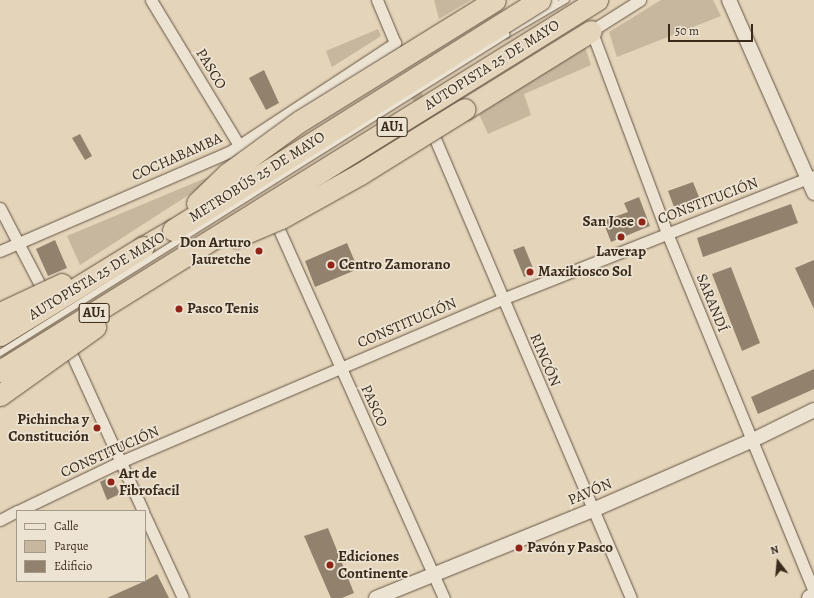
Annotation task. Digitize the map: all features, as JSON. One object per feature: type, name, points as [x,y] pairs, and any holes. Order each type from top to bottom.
[{"type":"highway","points":[[172,230],[227,174],[256,153],[388,64],[495,0]]},
{"type":"highway","name":"AUTOPISTA 25 DE MAYO","points":[[0,335],[172,230],[540,0]]},
{"type":"highway","name":"AUTOPISTA 25 DE MAYO","points":[[0,371],[189,255],[597,0]]},
{"type":"highway","points":[[189,255],[281,218],[360,174],[465,109],[590,27]]},
{"type":"highway","points":[[0,313],[143,247]]},
{"type":"highway","points":[[0,395],[112,315],[160,272]]},
{"type":"main road","points":[[810,598],[814,596]]},
{"type":"street","name":"PASCO","points":[[151,0],[242,149]]},
{"type":"street","name":"COCHABAMBA","points":[[0,251],[229,152],[242,149],[395,42],[377,0]]},
{"type":"street","points":[[590,27],[640,0]]},
{"type":"street","points":[[729,0],[811,177],[814,193]]},
{"type":"street","name":"SARANDÍ","points":[[590,27],[667,233],[751,441],[814,591]]},
{"type":"street","name":"RINCÓN","points":[[433,134],[502,299],[631,598]]},
{"type":"street","name":"CONSTITUCIÓN","points":[[20,510],[120,462],[502,299],[811,177]]},
{"type":"street","points":[[0,208],[40,285]]},
{"type":"street","name":"PASCO","points":[[277,226],[444,598]]},
{"type":"street","points":[[71,353],[143,510]]},
{"type":"street","name":"PAVÓN","points":[[376,598],[593,510],[751,441],[814,410]]},
{"type":"street","name":"CONSTITUCIÓN","points":[[0,520],[16,512]]},
{"type":"street","points":[[146,518],[183,598]]},
{"type":"lane","name":"METROBÚS 25 DE MAYO","points":[[506,35],[555,0]]},
{"type":"lane","name":"METROBÚS 25 DE MAYO","points":[[0,353],[506,35],[566,0]]},
{"type":"green space","points":[[434,0],[471,0],[439,19]]},
{"type":"green space","points":[[661,0],[713,0],[721,16],[617,57],[609,32]]},
{"type":"green space","points":[[378,29],[381,36],[332,67],[326,51]]},
{"type":"green space","points":[[585,47],[591,65],[524,94],[531,115],[488,134],[479,114]]},
{"type":"green space","points":[[232,167],[80,265],[67,236]]},
{"type":"building","points":[[264,70],[279,103],[266,110],[249,78]]},
{"type":"building","points":[[80,134],[92,156],[85,160],[72,138]]},
{"type":"building","points":[[693,182],[701,202],[679,210],[674,207],[668,191]]},
{"type":"building","points":[[639,197],[650,226],[611,242],[603,221],[628,212],[624,203]]},
{"type":"building","points":[[791,204],[798,223],[703,257],[697,238]]},
{"type":"building","points":[[55,240],[67,268],[48,276],[36,249]]},
{"type":"building","name":"Centro Zamorano","points":[[347,243],[358,269],[315,287],[305,261]]},
{"type":"building","points":[[524,246],[535,273],[524,277],[513,250]]},
{"type":"building","points":[[814,260],[814,309],[795,268]]},
{"type":"building","points":[[731,267],[760,343],[742,351],[712,274]]},
{"type":"building","points":[[814,369],[814,389],[758,414],[751,397]]},
{"type":"building","points":[[108,478],[113,480],[120,494],[107,500],[100,482]]},
{"type":"building","name":"Ediciones Continente","points":[[328,528],[354,593],[342,598],[331,598],[304,536]]},
{"type":"building","points":[[157,574],[169,598],[107,598],[143,582],[146,582],[146,580]]},
{"type":"tunnel","points":[[395,43],[424,112]]},
{"type":"place","name":"San Jose","points":[[642,222]]},
{"type":"place","name":"Laverap","points":[[621,237]]},
{"type":"place","name":"Don Arturo Jauretche","points":[[259,251]]},
{"type":"place","name":"Centro Zamorano","points":[[331,265]]},
{"type":"place","name":"Maxikiosco Sol","points":[[530,272]]},
{"type":"place","name":"Pasco Tenis","points":[[179,309]]},
{"type":"place","name":"Pichincha y Constitución","points":[[97,428]]},
{"type":"place","name":"Art de Fibrofacil","points":[[111,482]]},
{"type":"place","name":"Pavón y Pasco","points":[[519,548]]},
{"type":"place","name":"Ediciones Continente","points":[[330,565]]}]
